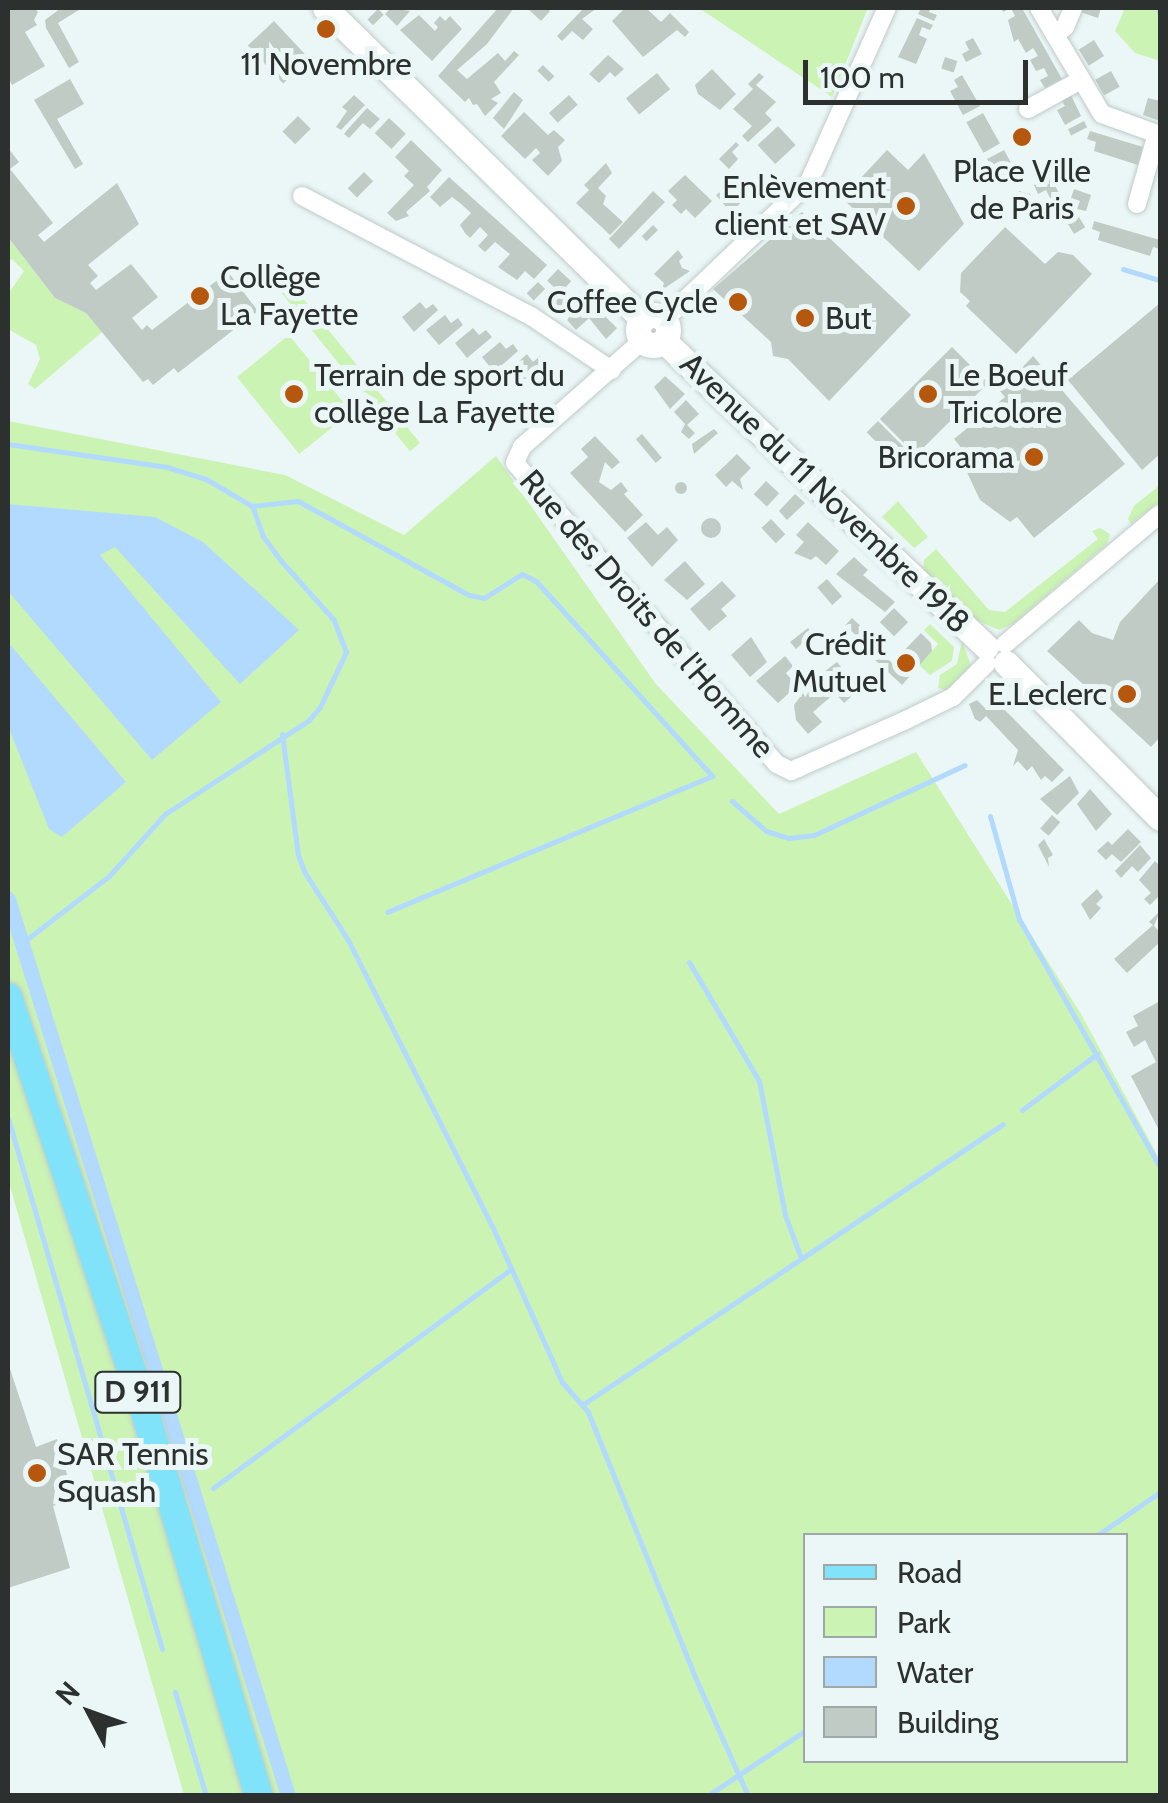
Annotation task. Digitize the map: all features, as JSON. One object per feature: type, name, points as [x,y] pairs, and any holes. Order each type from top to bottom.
[{"type":"main road","name":"Avenue du 11 Novembre 1918","points":[[325,8],[653,330],[996,654],[1160,818]]},
{"type":"main road","name":"D 911","points":[[8,997],[51,1137],[142,1402],[259,1796]]},
{"type":"main road","name":"D 911","points":[[51,1137],[90,1284],[249,1796]]},
{"type":"street","name":"Rue des Droits de l'Homme","points":[[887,8],[809,182],[611,370],[522,447],[515,463],[778,764],[791,770],[953,697],[996,654]]},
{"type":"street","points":[[1039,8],[1102,114],[1159,135],[1136,204]]},
{"type":"street","points":[[1055,35],[1065,27],[1073,8]]},
{"type":"street","points":[[1028,109],[1082,80]]},
{"type":"street","points":[[302,196],[531,316],[611,370]]},
{"type":"street","points":[[996,654],[1160,514]]},
{"type":"green space","points":[[699,8],[868,8],[832,97]]},
{"type":"green space","points":[[1125,8],[1160,8],[1160,61],[1135,53],[1115,31]]},
{"type":"green space","points":[[8,237],[55,298],[86,313],[102,332],[35,389],[28,384],[40,359],[36,345],[8,329],[8,294],[24,271],[12,259],[8,261]]},
{"type":"green space","points":[[279,269],[420,443],[410,451],[269,277]]},
{"type":"green space","name":"Terrain de sport du collège La Fayette","points":[[289,335],[351,412],[299,454],[237,377]]},
{"type":"green space","points":[[8,421],[285,475],[404,535],[496,456],[655,683],[779,814],[916,752],[1081,1014],[1160,1160],[1160,1795],[184,1795],[8,1179]]},
{"type":"green space","points":[[1160,485],[1160,501],[1131,524],[1128,519],[1134,506]]},
{"type":"green space","points":[[898,501],[928,537],[914,548],[882,517]]},
{"type":"green space","points":[[1100,528],[1110,534],[1107,544],[1013,624],[999,630],[976,620],[923,571],[924,560],[936,549],[989,610],[1005,612],[1098,539],[1092,531]]},
{"type":"green space","points":[[930,624],[954,647],[952,661],[930,675],[919,665],[938,644],[924,630]]},
{"type":"green space","points":[[962,640],[971,666],[948,691],[938,688],[940,675],[957,664]]},
{"type":"water","points":[[8,504],[155,517],[203,542],[299,630],[240,684],[115,547],[100,555],[221,702],[152,760],[8,591]]},
{"type":"water","points":[[8,642],[126,782],[62,837],[49,829],[8,726]]},
{"type":"building","points":[[8,8],[35,8],[38,12],[34,20],[37,25],[25,32],[45,66],[12,85],[8,77]]},
{"type":"building","points":[[61,8],[82,8],[58,23],[79,62],[69,68],[46,28],[45,20]]},
{"type":"building","points":[[391,8],[410,11],[397,26],[385,14]]},
{"type":"building","points":[[498,8],[514,8],[487,44],[457,70],[467,79],[498,53],[505,61],[514,51],[519,55],[494,82],[501,93],[491,99],[498,103],[485,116],[477,104],[473,105],[469,98],[465,102],[438,76]]},
{"type":"building","points":[[527,8],[547,8],[550,11],[541,21]]},
{"type":"building","points":[[584,8],[597,8],[582,19],[593,29],[583,40],[572,31],[562,41],[557,36]]},
{"type":"building","points":[[625,8],[646,8],[661,22],[670,13],[689,32],[685,37],[677,30],[643,57],[612,21]]},
{"type":"building","points":[[921,8],[931,8],[929,12],[937,15],[934,21],[918,14]]},
{"type":"building","points":[[1011,8],[1022,8],[1062,79],[1045,88],[1040,80],[1048,76],[1044,68],[1036,71],[1030,60],[1038,56],[1033,48],[1026,53],[1018,39],[1014,42],[1008,20],[1015,16]]},
{"type":"building","points":[[1082,8],[1101,8],[1098,18],[1080,12]]},
{"type":"building","points":[[378,9],[384,15],[373,25],[367,20]]},
{"type":"building","points":[[419,15],[435,31],[438,27],[434,23],[440,16],[445,21],[450,16],[462,29],[432,61],[400,30]]},
{"type":"building","points":[[917,18],[933,25],[930,30],[922,27],[919,35],[927,39],[916,64],[898,57]]},
{"type":"building","points":[[274,21],[309,59],[283,84],[248,46]]},
{"type":"building","points":[[973,38],[982,54],[966,62],[962,54],[969,50],[965,42]]},
{"type":"building","points":[[1094,40],[1104,56],[1089,66],[1079,50]]},
{"type":"building","points":[[608,55],[624,69],[615,77],[610,72],[599,83],[589,74]]},
{"type":"building","points":[[945,57],[957,61],[954,72],[941,68]]},
{"type":"building","points":[[350,63],[357,69],[348,79],[341,73]]},
{"type":"building","points":[[543,65],[554,76],[549,82],[537,71]]},
{"type":"building","points":[[712,69],[736,94],[720,110],[698,94],[695,85]]},
{"type":"building","points":[[1111,71],[1120,87],[1104,95],[1095,80]]},
{"type":"building","points":[[657,73],[670,89],[639,114],[626,98]]},
{"type":"building","points":[[759,73],[764,77],[756,85],[776,102],[765,113],[772,120],[748,142],[742,136],[752,126],[733,109],[753,89],[748,84]]},
{"type":"building","points":[[962,75],[980,106],[963,115],[950,91],[958,87],[954,80]]},
{"type":"building","points":[[70,79],[84,104],[57,119],[83,164],[75,169],[34,100]]},
{"type":"building","points":[[514,92],[523,100],[504,129],[493,118]]},
{"type":"building","points":[[1070,93],[1081,116],[1065,125],[1057,110],[1065,106],[1060,98]]},
{"type":"building","points":[[354,95],[365,105],[341,130],[336,127],[347,111],[342,107]]},
{"type":"building","points":[[569,95],[578,105],[558,123],[549,113]]},
{"type":"building","points":[[1148,98],[1160,101],[1160,121],[1143,115]]},
{"type":"building","points":[[367,108],[380,119],[370,129],[363,123],[349,138],[344,134]]},
{"type":"building","points":[[524,112],[548,135],[554,130],[565,140],[558,147],[562,161],[548,176],[532,160],[540,153],[536,148],[525,159],[501,136]]},
{"type":"building","points":[[983,113],[1000,144],[983,153],[966,122]]},
{"type":"building","points":[[298,116],[311,129],[295,144],[282,132]]},
{"type":"building","points":[[389,118],[406,134],[391,149],[375,133]]},
{"type":"building","points":[[1084,121],[1087,127],[1071,135],[1068,129]]},
{"type":"building","points":[[778,126],[796,145],[775,164],[758,145]]},
{"type":"building","points":[[1090,131],[1143,147],[1138,165],[1094,151],[1096,142],[1087,139]]},
{"type":"building","points":[[411,140],[442,170],[427,187],[430,191],[406,212],[409,216],[396,221],[387,213],[414,185],[404,176],[409,171],[395,157]]},
{"type":"building","points":[[736,142],[739,145],[732,152],[738,159],[729,169],[719,159]]},
{"type":"building","points":[[8,148],[19,162],[10,169],[53,223],[38,235],[44,242],[117,183],[139,224],[88,265],[98,276],[90,283],[96,290],[131,264],[158,297],[132,318],[142,330],[147,325],[152,330],[228,272],[258,311],[178,373],[174,368],[153,385],[148,379],[143,382],[86,313],[55,298],[8,237]]},
{"type":"building","points":[[887,150],[908,170],[924,153],[964,224],[919,271],[842,198]]},
{"type":"building","points":[[1004,150],[1021,181],[1012,186],[1008,179],[1000,183],[987,159]]},
{"type":"building","points":[[606,163],[612,173],[598,188],[606,196],[603,204],[623,222],[610,235],[576,203],[589,190],[584,185]]},
{"type":"building","points":[[364,172],[373,181],[357,197],[348,188]]},
{"type":"building","points":[[685,175],[712,201],[695,218],[686,209],[681,214],[672,205],[677,200],[668,191]]},
{"type":"building","points":[[449,177],[547,265],[534,279],[525,271],[517,280],[498,267],[510,254],[495,242],[485,252],[478,246],[488,235],[480,227],[470,238],[465,233],[460,225],[471,213],[460,203],[452,197],[440,207],[430,197]]},
{"type":"building","points":[[1050,177],[1059,193],[1050,198],[1046,190],[1038,194],[1034,185]]},
{"type":"building","points":[[736,180],[748,195],[731,213],[716,195]]},
{"type":"building","points":[[1074,189],[1091,195],[1086,211],[1077,209],[1080,201],[1071,198]]},
{"type":"building","points":[[653,191],[665,202],[619,249],[609,239]]},
{"type":"building","points":[[1019,191],[1031,194],[1027,207],[1016,205]]},
{"type":"building","points":[[802,212],[911,315],[829,401],[788,359],[773,356],[771,342],[713,289]]},
{"type":"building","points":[[1079,217],[1085,227],[1074,234],[1068,224]]},
{"type":"building","points":[[1094,221],[1160,240],[1160,249],[1153,247],[1150,256],[1098,240],[1100,232],[1092,229]]},
{"type":"building","points":[[653,225],[658,230],[647,241],[642,236]]},
{"type":"building","points":[[1005,227],[1045,264],[1058,252],[1073,255],[1092,274],[1016,354],[966,306],[970,301],[960,292],[961,273]]},
{"type":"building","points":[[678,250],[683,257],[679,261],[682,268],[690,271],[662,290],[664,283],[654,274]]},
{"type":"building","points":[[558,269],[571,281],[560,293],[547,281]]},
{"type":"building","points":[[538,282],[545,289],[534,300],[527,293]]},
{"type":"building","points":[[561,291],[571,301],[580,292],[617,328],[606,339],[589,318],[576,330],[567,320],[570,316],[551,302]]},
{"type":"building","points":[[420,302],[426,309],[433,304],[438,310],[414,332],[402,317]]},
{"type":"building","points":[[1160,303],[1160,454],[1142,470],[1068,380]]},
{"type":"building","points":[[445,315],[451,323],[458,318],[463,325],[439,345],[426,330]]},
{"type":"building","points":[[473,328],[479,335],[486,330],[492,337],[467,358],[455,343]]},
{"type":"building","points":[[500,342],[506,349],[513,344],[518,351],[494,372],[482,357]]},
{"type":"building","points":[[952,347],[988,383],[916,455],[880,419]]},
{"type":"building","points":[[527,354],[533,362],[540,356],[545,363],[521,384],[509,370]]},
{"type":"building","points":[[1033,356],[1125,464],[1034,538],[1017,517],[1010,522],[980,500],[964,466],[971,460],[954,439],[1005,397],[1000,391]]},
{"type":"building","points":[[665,376],[685,394],[670,409],[654,387]]},
{"type":"building","points":[[686,400],[699,414],[687,425],[695,433],[689,439],[681,432],[685,424],[674,412]]},
{"type":"building","points":[[878,421],[908,451],[896,462],[867,432]]},
{"type":"building","points":[[714,429],[718,433],[694,454],[692,444]]},
{"type":"building","points":[[642,434],[662,458],[656,463],[636,439]]},
{"type":"building","points":[[595,436],[620,462],[612,469],[605,462],[599,482],[611,490],[621,482],[628,491],[624,494],[643,515],[625,532],[570,473],[588,457],[581,449]]},
{"type":"building","points":[[737,454],[751,468],[740,479],[743,490],[732,481],[726,487],[715,475]]},
{"type":"building","points":[[766,481],[779,493],[767,506],[754,494]]},
{"type":"building","points":[[681,482],[687,488],[681,494],[675,488]]},
{"type":"building","points":[[795,494],[805,503],[787,520],[779,511]]},
{"type":"building","points":[[711,518],[721,528],[711,538],[701,528]]},
{"type":"building","points":[[771,519],[785,534],[776,543],[761,528]]},
{"type":"building","points":[[646,522],[658,535],[667,527],[678,540],[652,567],[627,538]]},
{"type":"building","points":[[808,522],[839,551],[826,565],[816,556],[811,560],[794,553],[804,542],[796,535]]},
{"type":"building","points":[[854,557],[868,570],[863,575],[895,602],[885,612],[836,574]]},
{"type":"building","points":[[685,561],[705,584],[687,600],[664,580]]},
{"type":"building","points":[[827,579],[842,596],[832,605],[817,588]]},
{"type":"building","name":"E.Leclerc","points":[[1160,579],[1160,737],[1151,747],[1047,651],[1079,620],[1092,633],[1113,640],[1120,622]]},
{"type":"building","points":[[722,581],[736,596],[721,609],[727,616],[709,631],[690,609]]},
{"type":"building","points":[[894,608],[908,622],[894,636],[880,622]]},
{"type":"building","points":[[852,618],[866,631],[859,638],[845,625]]},
{"type":"building","points":[[808,628],[813,634],[796,649],[790,642]]},
{"type":"building","points":[[921,633],[931,643],[932,651],[902,685],[875,660],[882,653],[892,663]]},
{"type":"building","points":[[751,637],[767,662],[750,677],[731,655]]},
{"type":"building","points":[[785,656],[793,666],[786,673],[797,686],[778,703],[756,681]]},
{"type":"building","points":[[837,662],[860,689],[844,703],[835,693],[813,712],[822,722],[808,734],[796,720],[794,705],[810,684],[821,696],[831,687],[820,675]]},
{"type":"building","points":[[977,700],[986,709],[995,700],[1064,770],[1052,782],[1045,776],[1041,780],[1032,766],[1027,771],[1018,761],[1013,766],[1018,750],[986,716],[980,722],[975,719],[969,704]]},
{"type":"building","points":[[1070,776],[1079,793],[1057,815],[1040,799]]},
{"type":"building","points":[[1090,789],[1112,814],[1096,831],[1077,804]]},
{"type":"building","points":[[1052,815],[1060,822],[1048,836],[1040,829]]},
{"type":"building","points":[[1128,829],[1141,842],[1121,862],[1112,854],[1106,860],[1097,851],[1108,841],[1112,845]]},
{"type":"building","points":[[1044,839],[1053,855],[1048,858],[1049,867],[1038,845]]},
{"type":"building","points":[[1140,845],[1151,858],[1138,872],[1132,866],[1121,878],[1115,871]]},
{"type":"building","points":[[1155,861],[1160,866],[1160,895],[1150,905],[1144,899],[1151,893],[1139,880]]},
{"type":"building","points":[[1097,889],[1103,897],[1096,904],[1101,908],[1090,920],[1081,904]]},
{"type":"building","points":[[1160,911],[1154,926],[1160,932],[1160,942],[1127,973],[1114,959],[1153,925],[1149,922]]},
{"type":"building","points":[[1160,1001],[1160,1132],[1131,1076],[1156,1062],[1145,1040],[1134,1047],[1126,1032],[1138,1026],[1133,1016]]},
{"type":"building","name":"SAR Tennis Squash","points":[[8,1363],[36,1447],[57,1439],[74,1499],[53,1506],[70,1568],[8,1588]]},
{"type":"waterway","points":[[1158,8],[1160,15]]},
{"type":"waterway","points":[[1123,269],[1160,280]]},
{"type":"waterway","points":[[8,444],[167,467],[206,479],[252,506],[298,501],[469,595],[484,598],[522,574],[536,581],[712,776],[387,912]]},
{"type":"waterway","points":[[22,943],[109,876],[165,814],[309,720],[320,707],[346,652],[334,620],[263,536],[252,506]]},
{"type":"waterway","points":[[282,734],[298,855],[305,873],[348,940],[493,1228],[562,1382],[588,1412],[695,1677],[748,1796]]},
{"type":"waterway","points":[[732,801],[766,831],[789,838],[814,835],[965,765]]},
{"type":"waterway","points":[[990,816],[1019,919],[1160,1167]]},
{"type":"waterway","points":[[8,899],[288,1796]]},
{"type":"waterway","points":[[689,962],[759,1081],[785,1215],[801,1258]]},
{"type":"waterway","points":[[1022,1110],[1097,1054]]},
{"type":"waterway","points":[[8,1118],[162,1649]]},
{"type":"waterway","points":[[582,1405],[1003,1124]]},
{"type":"waterway","points":[[213,1488],[511,1269]]},
{"type":"waterway","points":[[1100,1533],[1160,1492]]},
{"type":"waterway","points":[[175,1692],[206,1796]]},
{"type":"waterway","points":[[707,1796],[803,1732]]},
{"type":"place","name":"11 Novembre","points":[[326,29]]},
{"type":"place","name":"Place Ville de Paris","points":[[1022,137]]},
{"type":"place","name":"Enlèvement client et SAV","points":[[906,206]]},
{"type":"place","name":"Collège La Fayette","points":[[200,296]]},
{"type":"place","name":"Coffee Cycle","points":[[738,302]]},
{"type":"place","name":"But","points":[[805,318]]},
{"type":"place","name":"Terrain de sport du collège La Fayette","points":[[294,394]]},
{"type":"place","name":"Le Boeuf Tricolore","points":[[928,394]]},
{"type":"place","name":"Bricorama","points":[[1034,457]]},
{"type":"place","name":"Crédit Mutuel","points":[[906,663]]},
{"type":"place","name":"E.Leclerc","points":[[1127,694]]},
{"type":"place","name":"SAR Tennis Squash","points":[[37,1473]]}]
